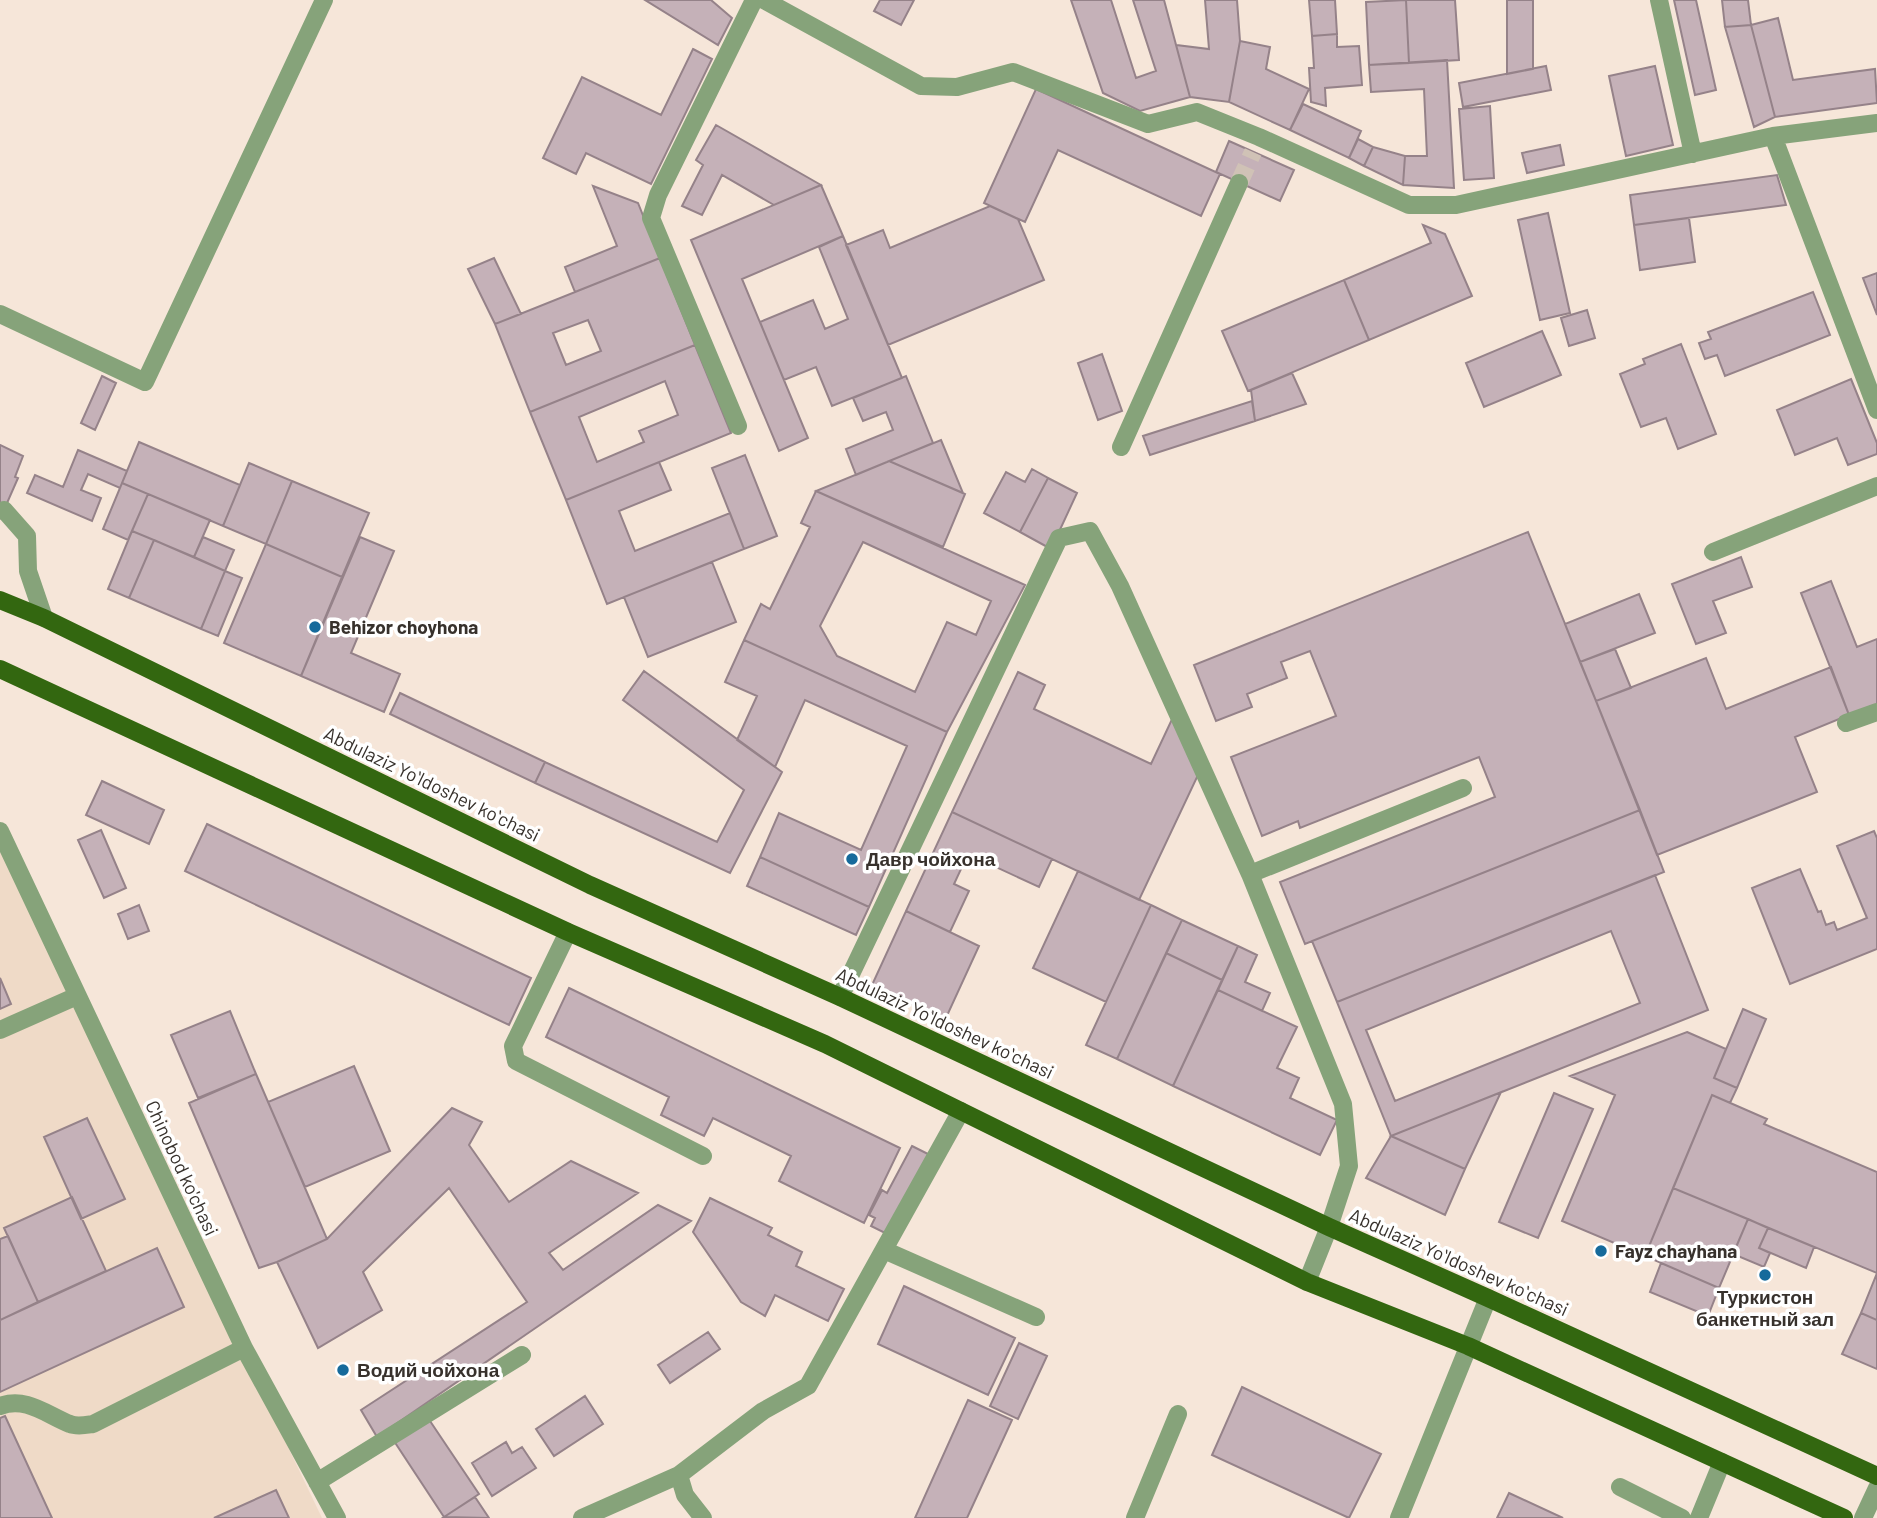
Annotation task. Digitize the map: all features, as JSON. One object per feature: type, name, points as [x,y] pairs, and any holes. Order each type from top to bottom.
[{"type":"main road","name":"Abdulaziz Yoʻldoshev koʻchasi","points":[[0,600],[44,618],[590,885],[840,997],[1329,1227],[1877,1476]]},
{"type":"main road","points":[[0,669],[568,932],[825,1044],[1307,1282],[1468,1346],[1844,1518]]},
{"type":"street","points":[[0,314],[145,382],[324,0]]},
{"type":"street","points":[[738,426],[651,218],[658,195],[754,0]]},
{"type":"street","points":[[764,0],[921,86],[957,87],[1013,72],[1148,124],[1197,112],[1256,144],[1409,205],[1456,205],[1773,136],[1877,124]]},
{"type":"street","points":[[1659,0],[1693,154]]},
{"type":"street","points":[[1773,136],[1877,410]]},
{"type":"street","points":[[1121,447],[1239,183]]},
{"type":"street","points":[[1713,552],[1877,486]]},
{"type":"street","points":[[4,510],[27,536],[28,570],[44,618]]},
{"type":"street","points":[[840,997],[1059,538],[1090,531],[1119,586],[1250,874],[1343,1104],[1349,1166],[1307,1282]]},
{"type":"street","points":[[1846,723],[1877,712]]},
{"type":"street","points":[[1250,874],[1463,788]]},
{"type":"street","name":"Chinobod ko'chasi","points":[[0,831],[8,867],[77,996],[244,1348],[337,1518]]},
{"type":"street","points":[[568,932],[513,1046],[516,1061],[703,1156]]},
{"type":"street","points":[[0,1030],[77,996]]},
{"type":"street","points":[[582,1518],[679,1475],[763,1411],[808,1386],[961,1111]]},
{"type":"street","points":[[884,1250],[1035,1317]]},
{"type":"street","points":[[1399,1518],[1488,1298]]},
{"type":"street","points":[[0,1406],[31,1405],[73,1425],[93,1424],[244,1348]]},
{"type":"street","points":[[317,1482],[522,1355]]},
{"type":"street","points":[[1135,1518],[1178,1414]]},
{"type":"street","points":[[1699,1518],[1722,1462]]},
{"type":"street","points":[[679,1475],[685,1495],[702,1518]]},
{"type":"street","points":[[1620,1487],[1682,1518]]},
{"type":"street","points":[[1863,1518],[1877,1488]]},
{"type":"shaded area","points":[[0,845],[322,1518],[0,1518]]},
{"type":"building","points":[[645,0],[711,0],[732,18],[718,45]]},
{"type":"building","points":[[880,0],[914,0],[901,25],[874,11]]},
{"type":"building","points":[[1071,0],[1111,0],[1136,78],[1156,71],[1133,0],[1164,0],[1190,97],[1140,111],[1103,93]]},
{"type":"building","points":[[1205,0],[1237,0],[1240,41],[1229,102],[1190,97],[1176,45],[1209,49]]},
{"type":"building","points":[[1309,0],[1335,0],[1337,34],[1312,36]]},
{"type":"building","points":[[1406,0],[1455,0],[1459,60],[1409,63]]},
{"type":"building","points":[[1406,0],[1409,63],[1369,65],[1366,2]]},
{"type":"building","points":[[1507,0],[1533,0],[1533,69],[1507,74]]},
{"type":"building","points":[[1674,0],[1696,0],[1716,90],[1695,95]]},
{"type":"building","points":[[1722,0],[1748,0],[1751,25],[1725,27]]},
{"type":"building","points":[[1778,18],[1793,80],[1875,69],[1877,103],[1775,117],[1751,25]]},
{"type":"building","points":[[1751,25],[1775,117],[1754,127],[1725,27]]},
{"type":"building","points":[[1337,34],[1337,47],[1359,46],[1362,85],[1325,88],[1326,106],[1311,102],[1309,68],[1314,68],[1312,36]]},
{"type":"building","points":[[1240,41],[1270,47],[1266,69],[1309,89],[1290,130],[1229,102]]},
{"type":"building","points":[[693,49],[712,59],[651,184],[586,153],[576,174],[543,158],[582,77],[661,115]]},
{"type":"building","points":[[1447,60],[1454,188],[1403,185],[1405,156],[1427,156],[1424,89],[1371,92],[1369,65]]},
{"type":"building","points":[[1546,66],[1551,90],[1463,107],[1459,83]]},
{"type":"building","points":[[1655,66],[1673,145],[1626,156],[1609,76]]},
{"type":"building","points":[[1036,89],[1220,174],[1201,216],[1058,150],[1025,222],[984,203]]},
{"type":"building","points":[[1303,104],[1361,131],[1349,158],[1290,130]]},
{"type":"building","points":[[1490,106],[1494,178],[1464,180],[1459,109]]},
{"type":"building","points":[[716,125],[821,185],[774,205],[722,175],[702,215],[682,206],[703,165],[696,160]]},
{"type":"building","points":[[1358,139],[1373,147],[1364,166],[1349,158]]},
{"type":"building","points":[[1229,141],[1294,170],[1280,201],[1216,172]]},
{"type":"building","points":[[1560,145],[1564,165],[1527,173],[1522,153]]},
{"type":"building","points":[[1373,147],[1405,156],[1403,185],[1364,166]]},
{"type":"building","points":[[1777,175],[1786,205],[1634,225],[1630,195]]},
{"type":"building","points":[[821,185],[843,236],[742,279],[808,438],[779,451],[691,240]]},
{"type":"building","points":[[593,186],[638,203],[660,258],[575,292],[565,267],[617,246]]},
{"type":"building","points":[[990,206],[1018,219],[1044,280],[888,345],[846,245],[883,230],[890,248]]},
{"type":"building","points":[[1548,213],[1570,313],[1540,320],[1518,220]]},
{"type":"building","points":[[1689,218],[1695,262],[1640,270],[1634,225]]},
{"type":"building","points":[[1423,225],[1445,234],[1472,296],[1369,340],[1344,280],[1431,243]]},
{"type":"building","points":[[843,236],[902,378],[832,406],[816,367],[784,380],[760,322],[813,300],[825,329],[848,319],[819,247]]},
{"type":"building","points":[[494,258],[521,314],[495,324],[468,269]]},
{"type":"building","points":[[660,258],[695,345],[530,412],[495,324]],"holes":[[[588,320],[601,351],[566,365],[553,333]]]},
{"type":"building","points":[[1877,273],[1877,315],[1863,278]]},
{"type":"building","points":[[1344,280],[1369,340],[1248,391],[1222,331]]},
{"type":"building","points":[[1813,292],[1830,335],[1725,376],[1717,355],[1705,359],[1699,343],[1711,339],[1708,332]]},
{"type":"building","points":[[1587,310],[1595,338],[1569,346],[1561,318]]},
{"type":"building","points":[[1542,331],[1561,375],[1484,407],[1466,363]]},
{"type":"building","points":[[1681,344],[1716,434],[1678,449],[1666,418],[1641,427],[1620,374],[1645,364],[1643,359]]},
{"type":"building","points":[[695,345],[731,433],[566,500],[530,412]],"holes":[[[665,381],[678,415],[639,431],[644,442],[597,462],[579,417]]]},
{"type":"building","points":[[1102,354],[1122,411],[1098,420],[1078,363]]},
{"type":"building","points":[[1292,373],[1306,404],[1255,421],[1251,390]]},
{"type":"building","points":[[102,376],[116,383],[95,430],[81,423]]},
{"type":"building","points":[[906,376],[933,443],[856,475],[846,449],[893,430],[886,412],[863,421],[853,398]]},
{"type":"building","points":[[1851,379],[1877,443],[1877,454],[1848,465],[1837,438],[1795,455],[1777,410]]},
{"type":"building","points":[[1252,401],[1255,421],[1150,455],[1143,436]]},
{"type":"building","points":[[941,440],[963,493],[889,461]]},
{"type":"building","points":[[139,442],[240,485],[223,526],[122,483]]},
{"type":"building","points":[[0,445],[23,456],[15,477],[18,478],[0,519]]},
{"type":"building","points":[[78,450],[127,471],[120,488],[88,474],[81,490],[101,498],[92,521],[27,493],[35,475],[63,487]]},
{"type":"building","points":[[745,455],[777,536],[744,549],[712,468]]},
{"type":"building","points":[[889,461],[965,494],[943,547],[816,491]]},
{"type":"building","points":[[659,462],[671,490],[619,511],[635,551],[730,513],[744,549],[607,604],[566,500]]},
{"type":"building","points":[[249,463],[292,481],[266,544],[223,526]]},
{"type":"building","points":[[1032,469],[1048,478],[1020,532],[984,513],[1006,472],[1025,482]]},
{"type":"building","points":[[1048,478],[1077,493],[1051,549],[1020,532]]},
{"type":"building","points":[[292,481],[369,513],[342,577],[266,544]]},
{"type":"building","points":[[122,483],[148,494],[128,540],[103,529]]},
{"type":"building","points":[[816,491],[1025,585],[947,732],[744,640],[761,604],[770,609],[810,527],[801,523]],"holes":[[[863,542],[991,601],[976,635],[947,622],[915,692],[837,656],[820,626]]]},
{"type":"building","points":[[148,494],[210,520],[194,557],[132,531]]},
{"type":"building","points":[[132,531],[154,540],[129,598],[108,589]]},
{"type":"building","points":[[1528,532],[1640,810],[1305,944],[1280,882],[1495,797],[1479,757],[1300,828],[1298,821],[1262,836],[1231,757],[1336,716],[1310,651],[1281,662],[1287,678],[1247,694],[1252,707],[1216,721],[1194,665]]},
{"type":"building","points":[[203,537],[234,550],[225,571],[194,557]]},
{"type":"building","points":[[360,537],[394,551],[351,653],[400,674],[384,712],[301,676]]},
{"type":"building","points":[[154,540],[225,571],[201,629],[129,598]]},
{"type":"building","points":[[266,544],[342,577],[301,676],[224,643]]},
{"type":"building","points":[[1741,557],[1752,587],[1713,601],[1726,633],[1696,644],[1672,584]]},
{"type":"building","points":[[712,562],[736,622],[648,657],[624,597]]},
{"type":"building","points":[[225,571],[242,578],[218,636],[201,629]]},
{"type":"building","points":[[1831,581],[1857,647],[1877,639],[1877,704],[1849,715],[1801,593]]},
{"type":"building","points":[[1639,594],[1655,633],[1580,662],[1565,624]]},
{"type":"building","points":[[744,640],[947,732],[869,907],[760,857],[779,813],[861,850],[907,746],[805,700],[775,767],[737,740],[757,696],[725,682]]},
{"type":"building","points":[[1615,649],[1631,688],[1596,701],[1580,662]]},
{"type":"building","points":[[1706,658],[1726,709],[1831,667],[1849,715],[1795,737],[1817,792],[1657,855],[1596,701]]},
{"type":"building","points":[[644,671],[782,772],[730,873],[535,783],[545,762],[717,842],[744,790],[623,700]]},
{"type":"building","points":[[1018,672],[1045,685],[1034,709],[1151,764],[1174,715],[1198,775],[1139,900],[952,812]]},
{"type":"building","points":[[400,693],[545,762],[535,783],[390,714]]},
{"type":"building","points":[[102,781],[164,810],[149,844],[86,815]]},
{"type":"building","points":[[1640,810],[1664,872],[1337,1002],[1312,941]]},
{"type":"building","points":[[952,812],[1052,859],[1039,887],[968,854],[954,884],[969,891],[950,932],[906,911]]},
{"type":"building","points":[[207,824],[531,978],[509,1025],[185,871]]},
{"type":"building","points":[[101,830],[126,888],[104,898],[78,840]]},
{"type":"building","points":[[1874,831],[1877,838],[1877,949],[1790,984],[1752,888],[1800,869],[1826,925],[1834,922],[1837,930],[1867,918],[1837,846]]},
{"type":"building","points":[[760,857],[869,907],[856,935],[747,886]]},
{"type":"building","points":[[1078,871],[1151,905],[1106,1002],[1033,968]]},
{"type":"building","points":[[1655,875],[1708,1010],[1391,1136],[1337,1002]],"holes":[[[1611,931],[1640,1003],[1395,1101],[1366,1030]]]},
{"type":"building","points":[[139,905],[149,931],[128,939],[118,914]]},
{"type":"building","points":[[1151,905],[1182,920],[1117,1059],[1086,1045]]},
{"type":"building","points":[[906,911],[979,946],[945,1020],[872,985]]},
{"type":"building","points":[[1182,920],[1238,946],[1222,980],[1166,953]]},
{"type":"building","points":[[1238,946],[1257,955],[1245,982],[1270,993],[1262,1011],[1218,990]]},
{"type":"building","points":[[1166,953],[1222,980],[1173,1086],[1117,1059]]},
{"type":"building","points":[[0,978],[11,1004],[0,1009]]},
{"type":"building","points":[[569,988],[900,1148],[864,1223],[779,1181],[791,1156],[713,1118],[704,1136],[661,1115],[669,1097],[546,1037]]},
{"type":"building","points":[[1218,990],[1297,1027],[1277,1068],[1299,1078],[1290,1098],[1337,1120],[1320,1155],[1173,1086]]},
{"type":"building","points":[[1743,1009],[1766,1019],[1737,1088],[1714,1078]]},
{"type":"building","points":[[230,1011],[256,1074],[198,1098],[171,1035]]},
{"type":"building","points":[[1687,1032],[1726,1049],[1714,1078],[1737,1088],[1730,1103],[1712,1095],[1645,1256],[1562,1221],[1615,1095],[1570,1076]]},
{"type":"building","points":[[354,1066],[390,1151],[305,1187],[268,1102]]},
{"type":"building","points":[[256,1074],[327,1239],[259,1268],[189,1103]]},
{"type":"building","points":[[1501,1092],[1465,1169],[1391,1136]]},
{"type":"building","points":[[1554,1093],[1593,1109],[1538,1238],[1499,1222]]},
{"type":"building","points":[[1712,1095],[1767,1119],[1764,1124],[1877,1172],[1877,1273],[1673,1188]]},
{"type":"building","points":[[452,1108],[482,1122],[469,1145],[509,1202],[571,1161],[638,1193],[549,1253],[563,1270],[658,1205],[691,1221],[377,1437],[361,1410],[527,1302],[449,1188],[363,1272],[382,1310],[318,1348],[277,1262],[327,1239]]},
{"type":"building","points":[[87,1118],[125,1199],[81,1219],[44,1137]]},
{"type":"building","points":[[1391,1136],[1465,1169],[1445,1215],[1366,1178]]},
{"type":"building","points":[[912,1146],[932,1156],[891,1236],[871,1226],[875,1218],[869,1215],[882,1190],[887,1193]]},
{"type":"building","points":[[1673,1188],[1748,1219],[1719,1288],[1645,1256]]},
{"type":"building","points":[[72,1197],[106,1271],[38,1302],[4,1228]]},
{"type":"building","points":[[710,1198],[772,1228],[768,1235],[802,1252],[796,1266],[844,1289],[828,1321],[775,1295],[765,1316],[741,1302],[693,1232]]},
{"type":"building","points":[[1748,1219],[1768,1228],[1759,1248],[1770,1253],[1764,1267],[1733,1254]]},
{"type":"building","points":[[1768,1228],[1814,1247],[1806,1268],[1759,1248]]},
{"type":"building","points":[[8,1236],[38,1302],[0,1320],[0,1239]]},
{"type":"building","points":[[157,1248],[184,1307],[0,1392],[0,1320]]},
{"type":"building","points":[[1661,1263],[1719,1288],[1708,1316],[1650,1292]]},
{"type":"building","points":[[1877,1273],[1877,1320],[1861,1313]]},
{"type":"building","points":[[904,1286],[1015,1338],[988,1395],[878,1344]]},
{"type":"building","points":[[1861,1313],[1877,1320],[1877,1369],[1842,1354]]},
{"type":"building","points":[[708,1332],[720,1349],[670,1383],[658,1365]]},
{"type":"building","points":[[1019,1343],[1047,1356],[1018,1419],[990,1406]]},
{"type":"building","points":[[1242,1387],[1381,1454],[1349,1518],[1212,1455]]},
{"type":"building","points":[[585,1396],[603,1424],[554,1456],[536,1429]]},
{"type":"building","points":[[968,1400],[1012,1420],[967,1518],[915,1518]]},
{"type":"building","points":[[5,1416],[52,1518],[0,1518],[0,1418]]},
{"type":"building","points":[[428,1418],[479,1494],[444,1517],[394,1441]]},
{"type":"building","points":[[506,1442],[512,1453],[522,1447],[536,1468],[492,1496],[472,1463]]},
{"type":"building","points":[[276,1490],[289,1518],[214,1518]]},
{"type":"building","points":[[1509,1493],[1563,1518],[1497,1518]]},
{"type":"building","points":[[475,1497],[489,1518],[444,1517]]},
{"type":"tunnel","points":[[1239,183],[1253,152]]},
{"type":"place","name":"Behizor choyhona","points":[[315,627]]},
{"type":"place","name":"Давр чойхона","points":[[852,859]]},
{"type":"place","name":"Fayz chayhana","points":[[1601,1251]]},
{"type":"place","name":"Туркистон банкетный зал","points":[[1765,1275]]},
{"type":"place","name":"Водий чойхона","points":[[343,1370]]}]
